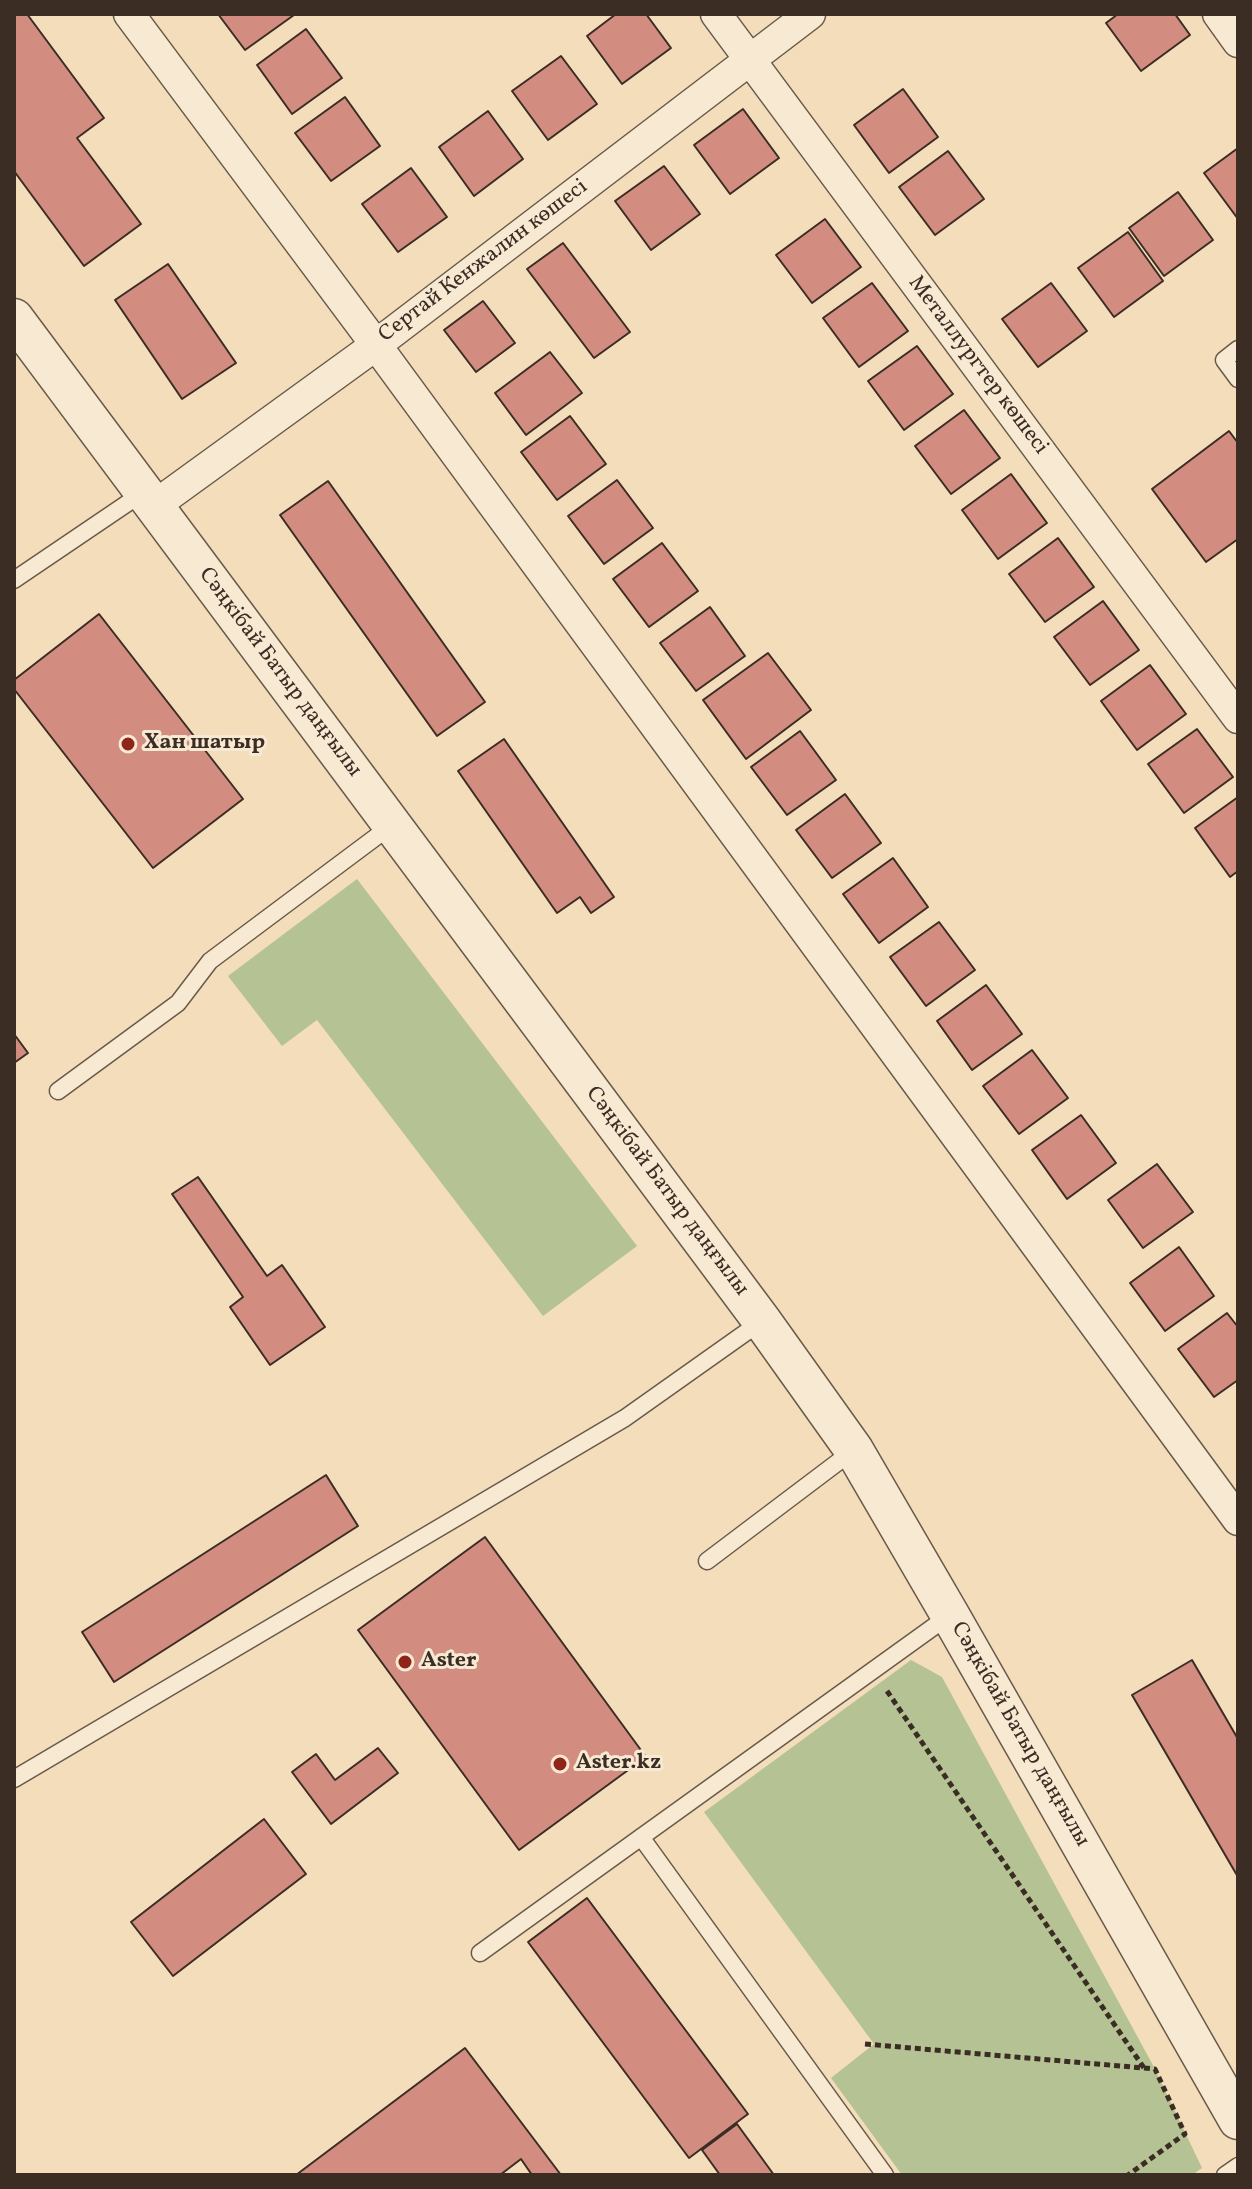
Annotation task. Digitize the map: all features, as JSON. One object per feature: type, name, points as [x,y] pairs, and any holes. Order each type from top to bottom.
[{"type":"street","points":[[129,14],[376,345],[1238,1520]]},
{"type":"street","name":"Металлургтер көшесі","points":[[716,14],[1238,718]]},
{"type":"street","name":"Сертай Кенжалин көшесі","points":[[149,499],[376,345],[810,14]]},
{"type":"street","points":[[1218,14],[1238,42]]},
{"type":"street","name":"Сәңкібай Батыр даңғылы","points":[[14,318],[762,1321],[854,1450],[1238,2120]]},
{"type":"lane","points":[[1238,349],[1224,360],[1238,379]]},
{"type":"lane","points":[[14,580],[149,499]]},
{"type":"lane","points":[[58,1091],[178,1003],[210,961],[392,825]]},
{"type":"lane","points":[[14,1779],[625,1418],[762,1321]]},
{"type":"lane","points":[[707,1561],[854,1450]]},
{"type":"lane","points":[[480,1953],[950,1615]]},
{"type":"lane","points":[[641,1837],[885,2175]]},
{"type":"lane","points":[[1225,2175],[1238,2166]]},
{"type":"path","points":[[873,1671],[1144,2068]]},
{"type":"path","points":[[865,2044],[1155,2069],[1185,2134],[1128,2175]]},
{"type":"green space","points":[[357,879],[637,1246],[543,1316],[317,1020],[282,1046],[228,976]]},
{"type":"green space","points":[[911,1660],[942,1677],[1155,2069],[1202,2168],[1192,2175],[902,2175],[831,2078],[874,2044],[704,1812]]},
{"type":"building","points":[[14,14],[27,14],[104,118],[77,138],[141,224],[84,266],[14,171]]},
{"type":"building","points":[[218,14],[294,14],[294,15],[245,50]]},
{"type":"building","points":[[616,14],[646,14],[671,48],[622,84],[587,36]]},
{"type":"building","points":[[1118,14],[1175,14],[1190,35],[1141,71],[1106,23]]},
{"type":"building","points":[[306,29],[342,78],[292,114],[257,65]]},
{"type":"building","points":[[561,56],[597,104],[548,140],[512,91]]},
{"type":"building","points":[[903,89],[938,137],[889,173],[854,125]]},
{"type":"building","points":[[345,97],[380,146],[331,181],[295,133]]},
{"type":"building","points":[[743,109],[779,158],[730,194],[694,145]]},
{"type":"building","points":[[488,111],[523,159],[474,196],[439,147]]},
{"type":"building","points":[[1238,148],[1238,219],[1204,173]]},
{"type":"building","points":[[948,151],[984,199],[935,235],[899,187]]},
{"type":"building","points":[[664,166],[700,214],[651,250],[615,201]]},
{"type":"building","points":[[411,168],[447,217],[398,252],[362,204]]},
{"type":"building","points":[[1178,192],[1213,240],[1164,276],[1129,228]]},
{"type":"building","points":[[825,219],[861,267],[812,303],[776,255]]},
{"type":"building","points":[[1128,232],[1163,281],[1114,317],[1078,268]]},
{"type":"building","points":[[563,243],[630,332],[594,358],[527,269]]},
{"type":"building","points":[[168,264],[236,363],[182,399],[115,300]]},
{"type":"building","points":[[872,283],[908,331],[859,367],[823,318]]},
{"type":"building","points":[[1051,283],[1087,331],[1038,367],[1002,319]]},
{"type":"building","points":[[483,301],[515,343],[476,372],[444,330]]},
{"type":"building","points":[[917,346],[953,394],[904,430],[868,381]]},
{"type":"building","points":[[550,352],[582,393],[526,435],[495,393]]},
{"type":"building","points":[[964,410],[1000,458],[951,494],[915,446]]},
{"type":"building","points":[[570,416],[606,464],[557,500],[521,452]]},
{"type":"building","points":[[1229,431],[1238,443],[1238,539],[1206,562],[1152,489]]},
{"type":"building","points":[[1011,474],[1047,523],[998,559],[962,510]]},
{"type":"building","points":[[617,480],[653,528],[604,564],[568,516]]},
{"type":"building","points":[[328,481],[485,702],[437,736],[280,515]]},
{"type":"building","points":[[1058,538],[1094,587],[1045,622],[1009,574]]},
{"type":"building","points":[[662,543],[698,591],[649,627],[613,579]]},
{"type":"building","points":[[1103,601],[1139,650],[1090,685],[1054,637]]},
{"type":"building","points":[[710,607],[745,656],[696,691],[660,643]]},
{"type":"building","name":"Хан шатыр","points":[[99,614],[243,799],[153,868],[14,689],[14,680]]},
{"type":"building","points":[[768,653],[811,710],[746,759],[703,700]]},
{"type":"building","points":[[1150,665],[1186,714],[1137,750],[1101,701]]},
{"type":"building","points":[[1197,729],[1233,777],[1184,813],[1148,764]]},
{"type":"building","points":[[800,731],[836,780],[787,815],[751,767]]},
{"type":"building","points":[[504,739],[614,897],[591,913],[580,897],[557,913],[458,771]]},
{"type":"building","points":[[845,794],[881,843],[832,878],[796,830]]},
{"type":"building","points":[[1238,797],[1238,871],[1230,877],[1195,828]]},
{"type":"building","points":[[893,858],[928,907],[879,943],[843,894]]},
{"type":"building","points":[[939,922],[975,970],[926,1006],[890,957]]},
{"type":"building","points":[[986,985],[1022,1034],[972,1070],[937,1021]]},
{"type":"building","points":[[14,1034],[28,1053],[14,1063]]},
{"type":"building","points":[[1032,1050],[1068,1098],[1019,1134],[983,1086]]},
{"type":"building","points":[[1081,1115],[1116,1163],[1067,1199],[1032,1150]]},
{"type":"building","points":[[1157,1164],[1193,1212],[1143,1248],[1108,1200]]},
{"type":"building","points":[[198,1177],[267,1276],[282,1265],[325,1327],[270,1365],[230,1307],[243,1297],[172,1194]]},
{"type":"building","points":[[1179,1247],[1214,1296],[1165,1331],[1130,1283]]},
{"type":"building","points":[[1227,1313],[1238,1327],[1238,1380],[1214,1397],[1178,1349]]},
{"type":"building","points":[[326,1475],[358,1526],[114,1682],[82,1632]]},
{"type":"building","points":[[485,1537],[646,1757],[519,1850],[358,1630]]},
{"type":"building","points":[[1192,1660],[1238,1739],[1238,1877],[1132,1695]]},
{"type":"building","points":[[378,1748],[398,1773],[331,1824],[292,1772],[316,1754],[335,1780]]},
{"type":"building","points":[[264,1819],[306,1874],[173,1976],[131,1922]]},
{"type":"building","points":[[587,1898],[748,2114],[689,2158],[528,1942]]},
{"type":"building","points":[[465,2048],[561,2175],[532,2175],[521,2159],[500,2175],[296,2175]]},
{"type":"building","points":[[737,2124],[774,2175],[720,2175],[702,2150]]},
{"type":"place","name":"Хан шатыр","points":[[128,744]]},
{"type":"place","name":"Aster","points":[[405,1662]]},
{"type":"place","name":"Aster.kz","points":[[560,1764]]}]
